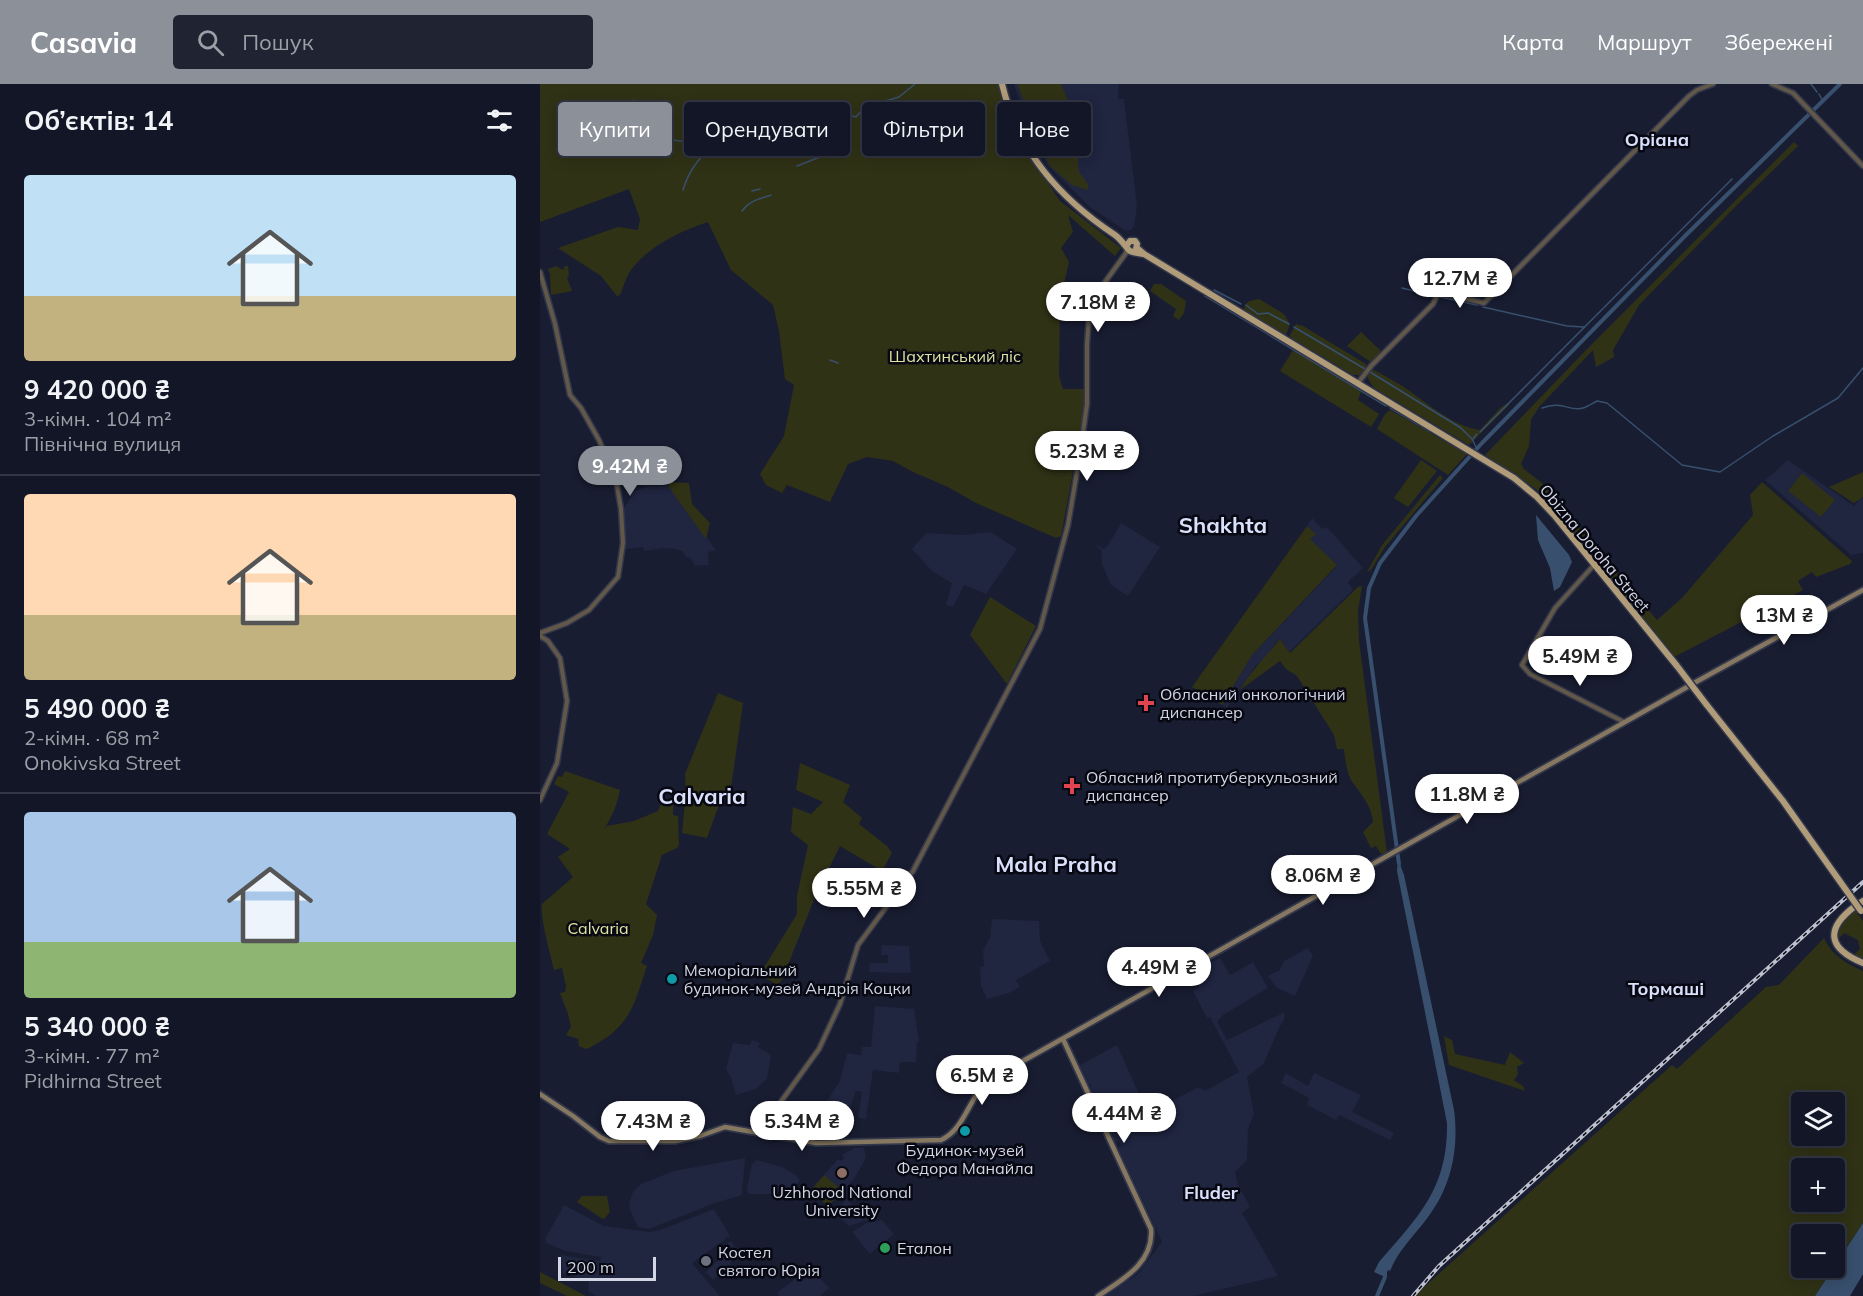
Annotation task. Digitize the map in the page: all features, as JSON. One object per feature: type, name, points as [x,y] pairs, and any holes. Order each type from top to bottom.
[{"type":"highway","name":"Obizna Doroha Street","points":[[1002,84],[1018,129],[1046,176],[1077,209],[1130,248],[1144,254],[1465,447],[1514,478],[1543,503],[1677,666],[1783,801],[1862,912]]},
{"type":"highway","points":[[1859,904],[1836,924],[1834,938],[1838,948],[1863,963]]},
{"type":"main road","points":[[540,1094],[605,1140],[675,1141],[700,1136],[725,1127],[816,1143],[934,1141],[945,1138],[956,1128],[976,1093],[985,1083],[1863,590]]},
{"type":"main road","points":[[1063,1039],[1151,1229],[1149,1248],[1140,1265],[1098,1296]]},
{"type":"street","points":[[1358,383],[1371,366],[1433,304],[1438,294],[1484,303],[1689,96],[1713,84]]},
{"type":"street","points":[[1772,84],[1793,93],[1863,166]]},
{"type":"street","points":[[759,1132],[819,1048],[840,1004],[858,945],[913,871],[1040,629],[1070,518],[1087,404],[1086,344],[1089,317],[1100,290],[1130,248]]},
{"type":"street","points":[[540,272],[555,324],[570,395],[581,408],[599,440],[616,480],[623,543],[618,577],[596,603],[580,616],[540,634],[560,658],[567,701],[557,764],[540,800]]},
{"type":"street","points":[[1594,565],[1555,608],[1522,665],[1530,674],[1624,723]]},
{"type":"shaded area","points":[[1014,84],[1119,84],[1118,99],[1124,99],[1137,206],[1134,226],[1131,230],[1126,231],[1090,207],[1047,165],[1043,156],[1091,156],[1091,102],[1020,102]]},
{"type":"shaded area","points":[[1788,460],[1854,506],[1861,498],[1863,499],[1863,553],[1851,555],[1765,480]]},
{"type":"shaded area","points":[[649,486],[668,486],[716,550],[708,552],[709,565],[695,566],[691,558],[676,549],[663,548],[644,551],[643,547],[625,549],[624,509],[634,491]]},
{"type":"shaded area","points":[[1536,515],[1569,555],[1572,562],[1560,587],[1554,591],[1550,568],[1538,540]]},
{"type":"shaded area","points":[[1312,518],[1322,529],[1327,527],[1363,568],[1348,582],[1353,590],[1289,652],[1280,638],[1263,661],[1256,665],[1227,708],[1222,705],[1252,655],[1337,566],[1309,539],[1315,534],[1307,526]]},
{"type":"shaded area","points":[[1121,523],[1160,547],[1128,596],[1111,585],[1102,564],[1101,550],[1096,546],[1104,549]]},
{"type":"shaded area","points":[[991,532],[1017,549],[986,594],[964,585],[953,607],[946,605],[952,583],[933,572],[912,549],[926,533],[962,535]]},
{"type":"shaded area","points":[[1398,859],[1404,875],[1454,1110],[1455,1138],[1452,1166],[1443,1192],[1385,1277],[1374,1272],[1379,1262],[1418,1215],[1436,1183],[1446,1146],[1447,1123],[1397,871]]},
{"type":"shaded area","points":[[992,919],[1039,921],[1040,941],[1050,961],[1016,980],[1020,987],[1009,993],[987,999],[981,986],[980,967],[984,966],[983,950],[990,937]]},
{"type":"shaded area","points":[[882,945],[909,946],[911,973],[869,972],[870,963],[888,963],[888,955],[881,955]]},
{"type":"shaded area","points":[[1308,948],[1313,956],[1295,996],[1277,988],[1268,976],[1280,970],[1284,961]]},
{"type":"shaded area","points":[[1220,958],[1230,975],[1253,962],[1268,988],[1223,1015],[1217,1022],[1227,1040],[1285,1012],[1284,1020],[1264,1063],[1247,1077],[1254,1114],[1248,1129],[1247,1160],[1235,1172],[1238,1185],[1250,1207],[1242,1213],[1278,1276],[1193,1296],[1106,1296],[1138,1274],[1162,1242],[1118,1148],[1121,1146],[1119,1141],[1115,1142],[1106,1124],[1112,1120],[1106,1110],[1102,1111],[1090,1087],[1092,1085],[1088,1084],[1080,1065],[1117,1045],[1148,1114],[1198,1087],[1205,1091],[1239,1072],[1210,1017],[1207,1018],[1193,991],[1199,987],[1191,974]]},
{"type":"shaded area","points":[[875,1006],[914,1009],[919,1041],[917,1042],[916,1062],[900,1062],[899,1073],[873,1070],[866,1119],[858,1118],[862,1092],[856,1091],[850,1108],[848,1137],[813,1140],[821,1121],[818,1115],[840,1081],[847,1053],[861,1055],[862,1047],[871,1047]]},
{"type":"shaded area","points":[[752,1040],[760,1043],[758,1047],[771,1055],[767,1078],[756,1089],[736,1095],[726,1069],[733,1043],[750,1045]]},
{"type":"shaded area","points":[[1286,1073],[1308,1086],[1314,1073],[1361,1095],[1352,1112],[1394,1133],[1390,1140],[1339,1115],[1336,1120],[1307,1105],[1309,1098],[1281,1083]]},
{"type":"shaded area","points":[[622,1102],[644,1104],[644,1106],[614,1138],[609,1137],[606,1127],[610,1125],[608,1122],[605,1123],[605,1112]]},
{"type":"shaded area","name":"Uzhhorod National University","points":[[854,1148],[864,1148],[866,1158],[854,1179],[834,1201],[816,1184],[838,1159],[841,1161],[844,1158],[842,1155]]},
{"type":"shaded area","points":[[745,1158],[742,1195],[649,1229],[638,1227],[629,1204],[633,1192],[641,1184],[674,1171]]},
{"type":"shaded area","points":[[757,1160],[782,1167],[796,1175],[800,1181],[795,1186],[772,1194],[748,1194],[752,1164]]},
{"type":"shaded area","points":[[846,1199],[868,1220],[849,1226],[840,1218],[838,1209]]},
{"type":"shaded area","points":[[564,1205],[604,1226],[649,1232],[714,1209],[730,1236],[692,1263],[720,1296],[596,1296],[588,1291],[589,1282],[575,1277],[575,1273],[563,1274],[561,1255],[600,1261],[601,1257],[565,1251],[546,1243],[546,1237]]},
{"type":"shaded area","points":[[882,1220],[894,1234],[870,1254],[852,1232],[867,1223]]},
{"type":"shaded area","points":[[1863,1223],[1863,1274],[1850,1296],[1815,1296],[1827,1278],[1845,1278],[1845,1250]]},
{"type":"shaded area","points":[[731,1241],[741,1254],[730,1262],[732,1265],[713,1280],[706,1272],[719,1259],[717,1250]]},
{"type":"shaded area","points":[[810,1268],[829,1288],[820,1296],[779,1296],[778,1292]]},
{"type":"green space","name":"Шахтинський ліс","points":[[540,84],[998,84],[1004,102],[997,102],[997,156],[1030,156],[1060,201],[1121,248],[1115,256],[1068,215],[1073,232],[1061,248],[1069,262],[1061,296],[1067,305],[1060,311],[1059,376],[1063,389],[1086,389],[1084,413],[1061,536],[1056,538],[976,503],[893,461],[867,457],[848,464],[830,502],[787,485],[782,493],[766,485],[760,474],[784,436],[794,385],[785,379],[773,305],[731,270],[708,222],[675,235],[645,255],[629,273],[620,295],[617,296],[601,276],[558,248],[618,227],[638,230],[640,219],[629,189],[540,222]]},
{"type":"green space","points":[[1017,84],[1061,84],[1070,102],[1024,102]]},
{"type":"green space","points":[[1794,142],[1798,146],[1639,305],[1613,350],[1614,357],[1596,367],[1593,350],[1539,407],[1531,420],[1529,446],[1521,464],[1524,469],[1542,483],[1657,620],[1682,598],[1753,515],[1750,495],[1762,482],[1852,561],[1850,564],[1816,577],[1812,572],[1798,581],[1803,590],[1674,657],[1555,508],[1536,489],[1485,455],[1590,346]]},
{"type":"green space","points":[[1045,156],[1078,156],[1079,172],[1088,184],[1088,190],[1072,185],[1049,165]]},
{"type":"green space","points":[[556,266],[563,270],[565,266],[568,266],[569,276],[567,278],[572,291],[551,295],[548,269]]},
{"type":"green space","points":[[1154,284],[1161,284],[1186,301],[1184,313],[1179,320],[1173,316],[1176,309],[1150,291]]},
{"type":"green space","points":[[1259,299],[1284,314],[1290,324],[1286,335],[1244,310],[1247,303]]},
{"type":"green space","points":[[1296,324],[1366,364],[1366,370],[1360,375],[1353,375],[1291,338],[1290,335]]},
{"type":"green space","points":[[1361,332],[1382,352],[1371,362],[1347,346]]},
{"type":"green space","points":[[1293,350],[1361,392],[1358,400],[1379,414],[1371,427],[1280,371]]},
{"type":"green space","points":[[1374,370],[1402,386],[1449,419],[1469,428],[1480,430],[1500,408],[1509,402],[1509,405],[1469,445],[1374,388],[1368,376],[1370,371]]},
{"type":"green space","points":[[1390,410],[1467,454],[1448,475],[1377,429],[1385,414]]},
{"type":"green space","points":[[1421,460],[1437,471],[1408,507],[1394,498]]},
{"type":"green space","points":[[1863,472],[1863,497],[1854,503],[1829,487]]},
{"type":"green space","points":[[1802,473],[1835,500],[1821,517],[1788,491]]},
{"type":"green space","points":[[1440,475],[1443,478],[1385,547],[1371,570],[1367,572],[1382,545]]},
{"type":"green space","points":[[671,482],[689,483],[692,504],[710,523],[706,539],[668,486]]},
{"type":"green space","points":[[1307,526],[1316,534],[1310,539],[1337,565],[1252,655],[1222,705],[1192,687]]},
{"type":"green space","points":[[1362,586],[1358,611],[1359,641],[1387,853],[1381,854],[1376,846],[1371,848],[1363,832],[1373,822],[1372,816],[1366,801],[1349,776],[1344,749],[1337,749],[1334,735],[1297,676],[1286,669],[1280,661],[1240,690],[1280,639],[1290,653],[1358,587]]},
{"type":"green space","points":[[990,597],[1036,626],[1007,684],[970,635]]},
{"type":"green space","points":[[718,693],[743,703],[730,795],[720,802],[707,838],[682,833],[686,792],[685,774]]},
{"type":"green space","points":[[800,763],[850,785],[843,802],[862,818],[859,824],[887,846],[892,853],[882,871],[840,846],[817,892],[778,986],[760,974],[797,914],[797,896],[808,845],[791,832],[793,807],[811,814],[823,802],[796,790]]},
{"type":"green space","name":"Calvaria","points":[[565,771],[620,790],[614,811],[604,829],[607,826],[634,821],[658,811],[663,799],[673,802],[673,815],[678,816],[679,845],[662,855],[646,904],[657,915],[653,935],[641,963],[647,966],[635,1000],[631,1010],[618,1027],[598,1043],[586,1049],[579,1046],[578,1039],[566,1035],[571,1027],[560,993],[565,992],[566,986],[562,968],[554,970],[542,918],[542,904],[573,877],[558,857],[570,849],[547,834],[569,792],[554,784],[558,776],[562,777]]},
{"type":"green space","points":[[1855,910],[1863,921],[1863,961],[1853,956],[1860,949],[1858,940],[1844,933],[1837,940],[1840,926]]},
{"type":"green space","points":[[1824,938],[1835,954],[1863,971],[1863,1223],[1845,1250],[1845,1224],[1791,1224],[1791,1278],[1827,1278],[1815,1296],[1414,1296],[1672,1065],[1677,1069],[1766,987],[1779,985]]},
{"type":"green space","points":[[1444,1036],[1452,1040],[1455,1054],[1505,1065],[1510,1052],[1524,1063],[1517,1067],[1518,1074],[1514,1080],[1523,1086],[1525,1091],[1449,1065]]},
{"type":"green space","points":[[824,1175],[843,1191],[831,1203],[825,1204],[811,1190]]},
{"type":"green space","points":[[582,1196],[607,1196],[610,1212],[604,1219],[601,1218],[577,1202]]},
{"type":"green space","points":[[540,1272],[586,1296],[567,1296],[540,1283]]},
{"type":"waterway","points":[[634,100],[649,127],[663,137],[677,141],[691,141],[703,137],[722,140],[733,135],[743,135],[744,130],[759,123],[764,130],[771,130],[780,121],[789,123],[805,113],[813,116],[818,124],[840,123],[850,115],[856,117],[861,111],[868,112],[882,102],[899,97],[915,84]]},
{"type":"waterway","points":[[1811,84],[1817,92]]},
{"type":"waterway","points":[[1399,864],[1365,618],[1369,588],[1380,563],[1416,516],[1482,443],[1686,235],[1840,84]]},
{"type":"waterway","points":[[1819,94],[1823,101]]},
{"type":"waterway","points":[[683,190],[689,175],[704,156]]},
{"type":"waterway","points":[[797,166],[822,156]]},
{"type":"waterway","points":[[1480,432],[1732,179]]},
{"type":"waterway","points":[[752,191],[760,189]]},
{"type":"waterway","points":[[742,211],[758,199],[771,195]]},
{"type":"waterway","points":[[1402,288],[1434,296]]},
{"type":"waterway","points":[[1214,290],[1241,304]]},
{"type":"waterway","points":[[1205,296],[1386,406]]},
{"type":"waterway","points":[[1440,297],[1477,305]]},
{"type":"waterway","points":[[1246,305],[1258,314],[1268,313],[1289,324]]},
{"type":"waterway","points":[[1483,307],[1567,326],[1584,327]]},
{"type":"waterway","points":[[1294,327],[1365,369]]},
{"type":"waterway","points":[[830,360],[838,363]]},
{"type":"waterway","points":[[1542,408],[1555,405],[1578,409],[1597,401],[1607,403],[1682,465],[1720,472],[1773,436],[1838,398],[1863,368]]},
{"type":"waterway","points":[[1370,372],[1461,428],[1472,439],[1477,449]]},
{"type":"waterway","points":[[1390,408],[1429,431]]},
{"type":"waterway","points":[[1473,439],[1477,434]]},
{"type":"waterway","points":[[1377,1296],[1385,1273]]},
{"type":"railway","points":[[1413,1296],[1439,1266],[1863,882]]},
{"type":"place","name":"Обласний онкологічний диспансер","points":[[1146,703]]},
{"type":"place","name":"Обласний протитуберкульозний диспансер","points":[[1072,786]]},
{"type":"place","name":"Меморіальний будинок-музей Андрія Коцки","points":[[672,979]]},
{"type":"place","name":"Будинок-музей Федора Манайла","points":[[965,1131]]},
{"type":"place","name":"Uzhhorod National University","points":[[842,1173]]},
{"type":"place","name":"Еталон","points":[[885,1248]]},
{"type":"place","name":"Костел святого Юрія","points":[[706,1261]]},
{"type":"district","name":"Оріана","points":[[1657,140]]},
{"type":"district","name":"Shakhta","points":[[1223,525]]},
{"type":"district","name":"Calvaria","points":[[702,796]]},
{"type":"district","name":"Mala Praha","points":[[1056,864]]},
{"type":"district","name":"Тормаші","points":[[1666,989]]},
{"type":"district","name":"Fluder","points":[[1211,1193]]}]
